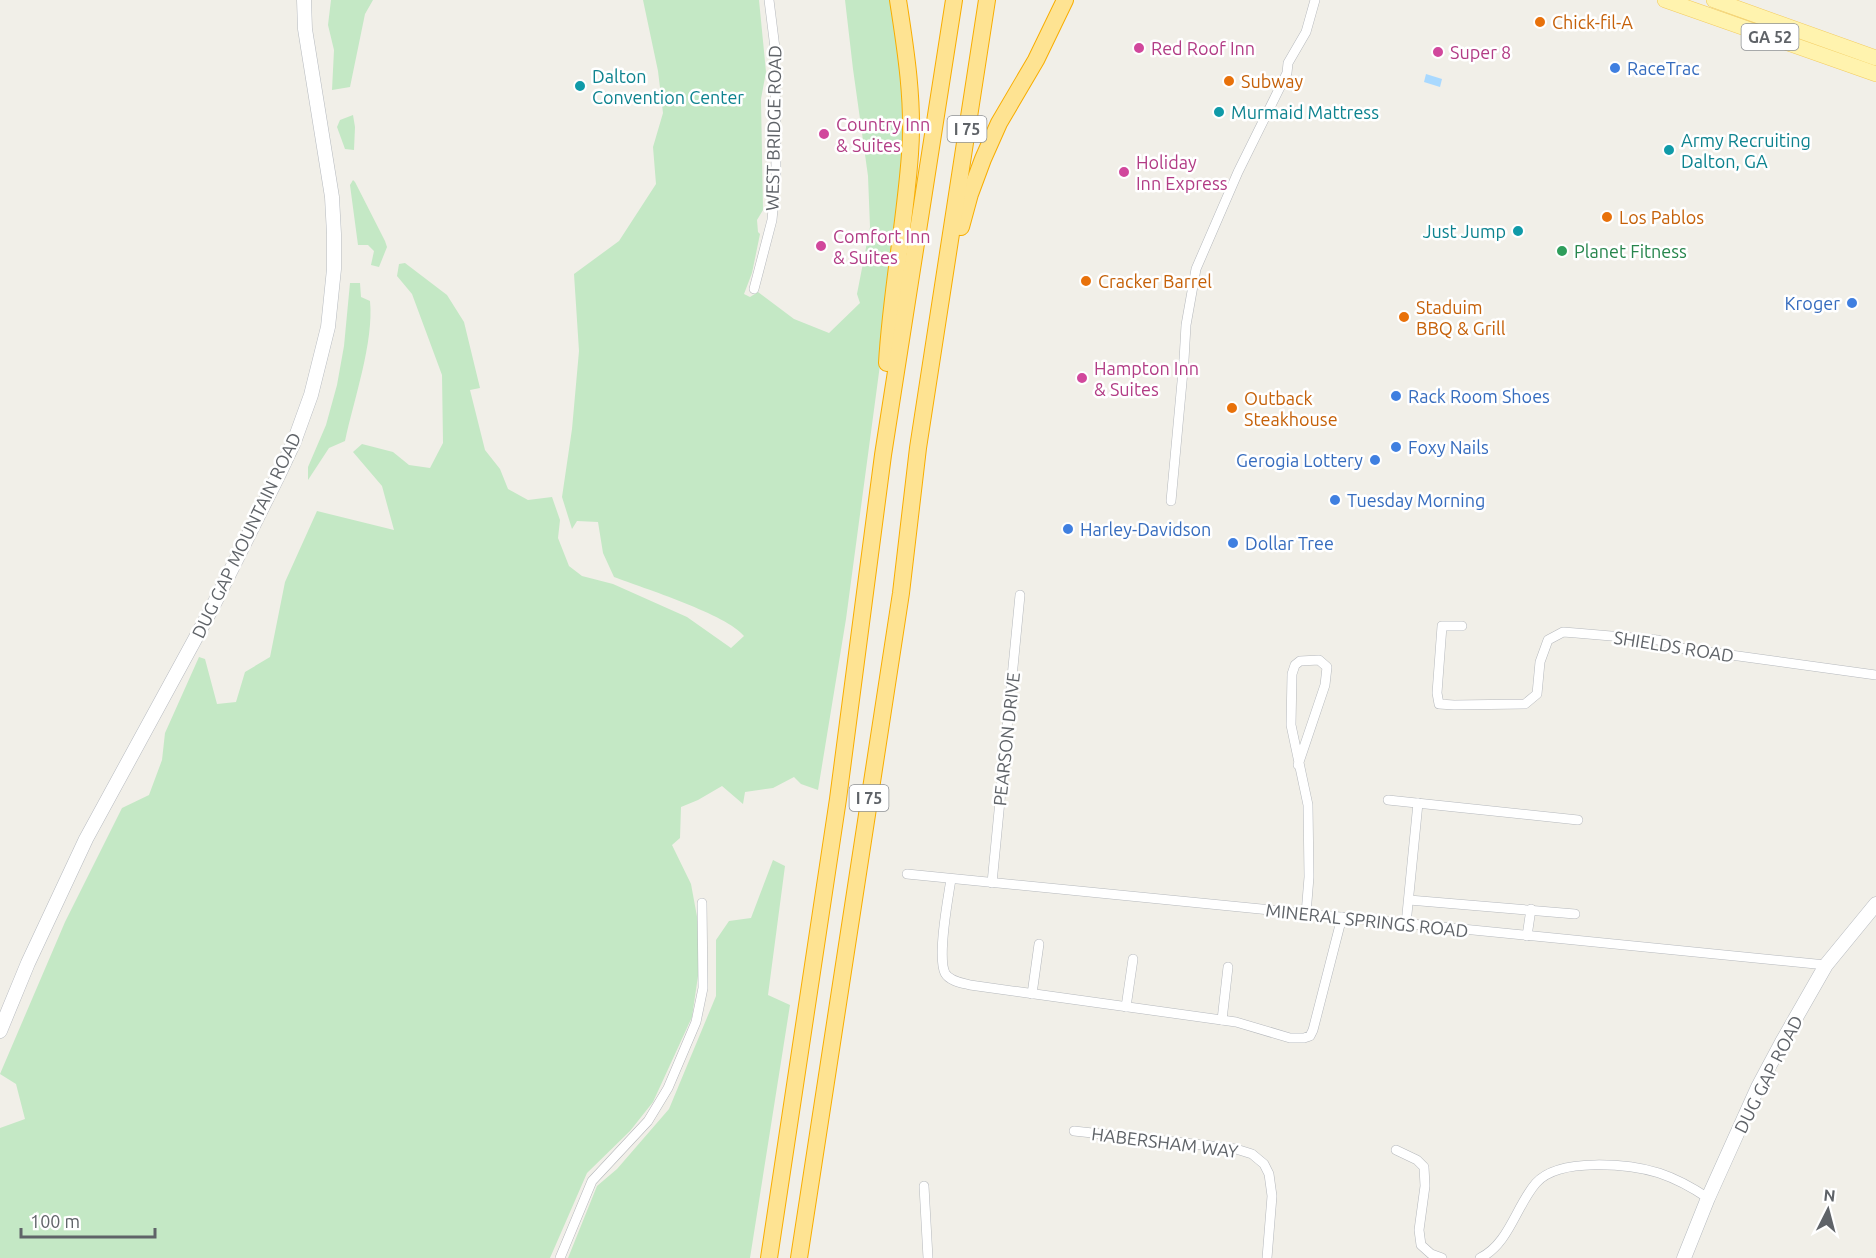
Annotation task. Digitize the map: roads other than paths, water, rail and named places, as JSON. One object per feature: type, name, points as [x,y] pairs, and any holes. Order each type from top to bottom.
[{"type":"highway","points":[[883,455],[889,335],[910,153],[910,93],[898,0]]},
{"type":"highway","name":"I 75","points":[[769,1258],[835,820],[883,455],[954,0]]},
{"type":"highway","name":"I 75","points":[[799,1258],[901,594],[918,448],[987,0]]},
{"type":"highway","points":[[947,258],[960,230],[983,159],[999,123],[1036,60],[1065,0]]},
{"type":"main road","name":"GA 52","points":[[1665,0],[1876,74]]},
{"type":"main road","name":"GA 52","points":[[1714,0],[1876,58]]},
{"type":"street","name":"DUG GAP MOUNTAIN ROAD","points":[[0,1031],[28,963],[86,840],[212,608],[278,476],[305,415],[318,372],[332,295],[334,234],[332,197],[304,29],[304,0]]},
{"type":"street","name":"WEST BRIDGE ROAD","points":[[754,289],[772,221],[776,176],[775,48],[769,0]]},
{"type":"street","points":[[1170,501],[1185,330],[1196,269],[1238,172],[1287,74],[1288,63],[1306,32],[1315,0]]},
{"type":"street","name":"PEARSON DRIVE","points":[[992,883],[1020,595]]},
{"type":"street","name":"SHIELDS ROAD","points":[[1462,626],[1442,626],[1437,693],[1439,704],[1525,704],[1538,694],[1540,662],[1548,640],[1563,632],[1658,640],[1680,648],[1876,675]]},
{"type":"street","points":[[1298,765],[1325,685],[1327,667],[1318,660],[1300,661],[1292,674],[1291,725],[1298,765],[1308,805],[1309,877],[1306,914]]},
{"type":"street","points":[[1388,800],[1578,820]]},
{"type":"street","points":[[1406,924],[1418,803]]},
{"type":"street","name":"MINERAL SPRINGS ROAD","points":[[907,874],[1826,965]]},
{"type":"street","points":[[951,879],[942,952],[945,973],[952,980],[970,985],[1222,1020],[1290,1038],[1310,1036],[1317,1017],[1342,917]]},
{"type":"street","points":[[1409,900],[1575,914]]},
{"type":"street","points":[[560,1258],[592,1181],[648,1121],[668,1088],[696,1022],[703,988],[702,903]]},
{"type":"street","name":"DUG GAP ROAD","points":[[1684,1258],[1708,1198],[1758,1087],[1826,965],[1876,904]]},
{"type":"street","points":[[1527,936],[1531,909]]},
{"type":"street","points":[[1032,994],[1039,944]]},
{"type":"street","points":[[1126,1007],[1133,959]]},
{"type":"street","points":[[1222,1020],[1228,967]]},
{"type":"street","name":"HABERSHAM WAY","points":[[1074,1131],[1214,1146],[1252,1154],[1264,1164],[1269,1174],[1272,1196],[1267,1258]]},
{"type":"street","points":[[1396,1149],[1417,1160],[1424,1167],[1425,1186],[1419,1230],[1421,1245],[1431,1254],[1442,1258]]},
{"type":"street","points":[[1480,1258],[1493,1251],[1506,1233],[1523,1200],[1538,1180],[1557,1169],[1581,1166],[1639,1168],[1659,1173],[1690,1186],[1708,1198]]},
{"type":"street","points":[[924,1186],[928,1258]]},
{"type":"water","points":[[1426,74],[1442,79],[1440,87],[1424,82]]},
{"type":"place","name":"Chick-fil-A","points":[[1540,22]]},
{"type":"place","name":"Red Roof Inn","points":[[1139,48]]},
{"type":"place","name":"Super 8","points":[[1438,52]]},
{"type":"place","name":"RaceTrac","points":[[1615,68]]},
{"type":"place","name":"Subway","points":[[1229,81]]},
{"type":"place","name":"Dalton Convention Center","points":[[580,86]]},
{"type":"place","name":"Murmaid Mattress","points":[[1219,112]]},
{"type":"place","name":"Country Inn & Suites","points":[[824,134]]},
{"type":"place","name":"Army Recruiting Dalton, GA","points":[[1669,150]]},
{"type":"place","name":"Holiday Inn Express","points":[[1124,172]]},
{"type":"place","name":"Los Pablos","points":[[1607,217]]},
{"type":"place","name":"Just Jump","points":[[1518,231]]},
{"type":"place","name":"Comfort Inn & Suites","points":[[821,246]]},
{"type":"place","name":"Planet Fitness","points":[[1562,251]]},
{"type":"place","name":"Cracker Barrel","points":[[1086,281]]},
{"type":"place","name":"Kroger","points":[[1852,303]]},
{"type":"place","name":"Staduim BBQ & Grill","points":[[1404,317]]},
{"type":"place","name":"Hampton Inn & Suites","points":[[1082,378]]},
{"type":"place","name":"Rack Room Shoes","points":[[1396,396]]},
{"type":"place","name":"Outback Steakhouse","points":[[1232,408]]},
{"type":"place","name":"Foxy Nails","points":[[1396,447]]},
{"type":"place","name":"Gerogia Lottery","points":[[1375,460]]},
{"type":"place","name":"Tuesday Morning","points":[[1335,500]]},
{"type":"place","name":"Harley-Davidson","points":[[1068,529]]},
{"type":"place","name":"Dollar Tree","points":[[1233,543]]}]
